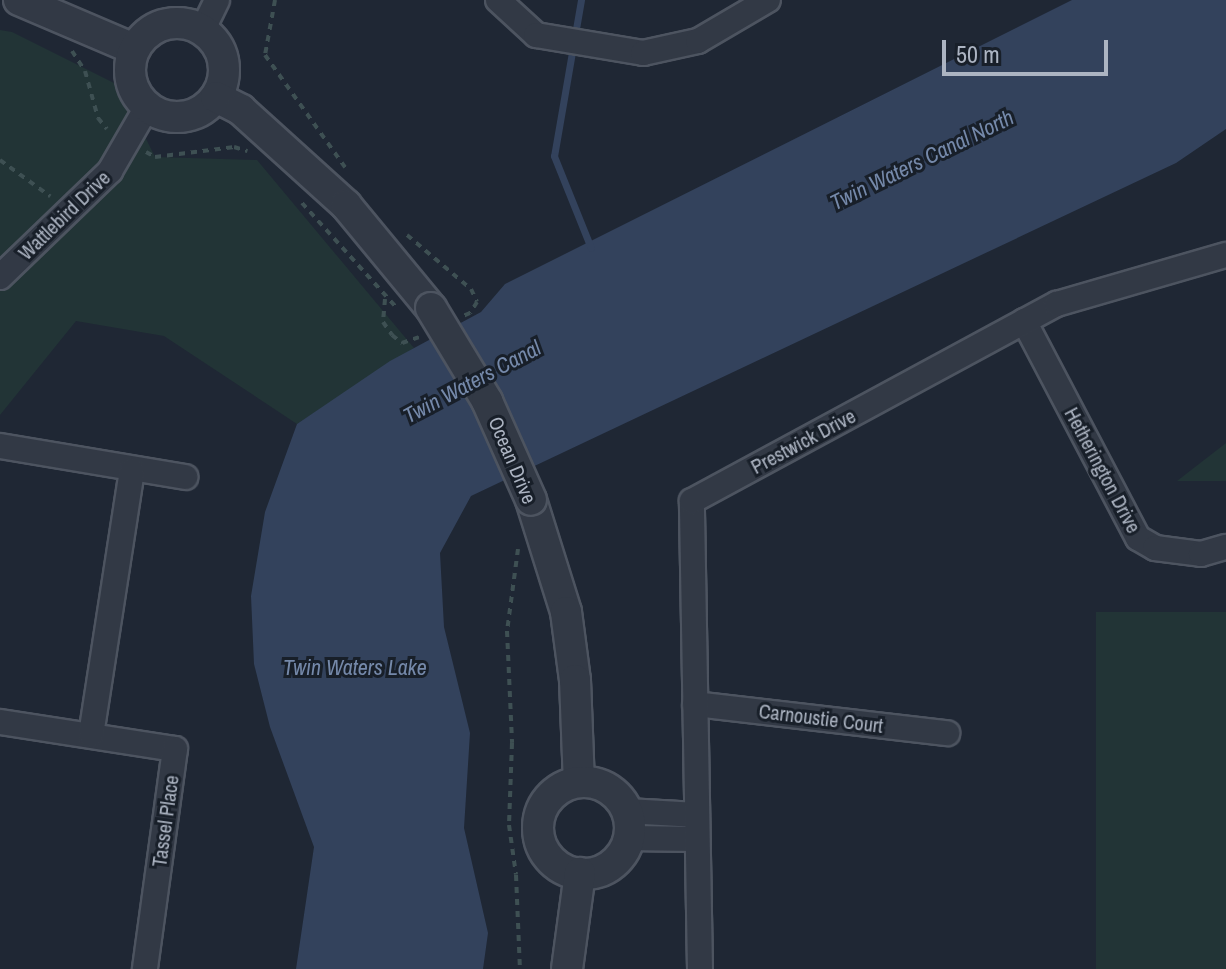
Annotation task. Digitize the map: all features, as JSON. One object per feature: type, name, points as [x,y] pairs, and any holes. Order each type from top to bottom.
[{"type":"street","points":[[19,0],[134,49]]},
{"type":"street","points":[[202,31],[217,0]]},
{"type":"street","points":[[498,0],[536,35],[643,53],[698,41],[768,0]]},
{"type":"street","points":[[188,24],[202,31],[214,41],[224,69],[216,97],[191,115],[161,115],[147,107],[131,81],[130,65],[134,49],[157,27],[188,24]]},
{"type":"street","name":"Ocean Drive","points":[[216,97],[241,110],[346,205],[431,308],[487,401],[531,500],[566,612],[575,680],[579,782]]},
{"type":"street","name":"Wattlebird Drive","points":[[0,277],[110,171],[130,143],[147,107]]},
{"type":"street","name":"Prestwick Drive","points":[[700,969],[692,501],[1057,304],[1226,255]]},
{"type":"street","name":"Hetherington Drive","points":[[1024,321],[1138,538],[1155,548],[1201,554],[1226,547]]},
{"type":"street","points":[[0,446],[185,477]]},
{"type":"street","points":[[91,735],[132,470]]},
{"type":"street","name":"Carnoustie Court","points":[[695,704],[947,733]]},
{"type":"street","name":"Tassel Place","points":[[0,722],[175,749],[145,969]]},
{"type":"street","points":[[579,782],[608,789],[628,824],[611,865],[580,873],[565,870],[543,850],[538,821],[552,794],[579,782]]},
{"type":"street","points":[[628,824],[697,827]]},
{"type":"street","points":[[567,969],[580,873]]},
{"type":"path","points":[[63,46],[72,52],[85,71],[98,118],[111,134],[155,157],[234,147],[259,158]]},
{"type":"path","points":[[0,160],[69,211]]},
{"type":"path","points":[[302,203],[389,303],[400,308]]},
{"type":"path","points":[[519,543],[507,631],[512,743],[509,825],[516,875],[520,969]]},
{"type":"shaded area","points":[[0,30],[12,32],[120,86],[155,157],[257,160],[414,348],[297,424],[164,336],[76,321],[0,415]]},
{"type":"shaded area","points":[[1226,443],[1226,481],[1177,481]]},
{"type":"shaded area","points":[[1096,612],[1226,612],[1226,969],[1096,969]]},
{"type":"water","name":"Twin Waters Lake","points":[[1072,0],[1226,0],[1226,129],[1176,163],[471,496],[440,553],[444,627],[470,733],[464,828],[488,933],[483,969],[296,969],[314,847],[270,727],[254,664],[251,596],[265,512],[297,424],[390,361],[481,312],[505,284]]},
{"type":"waterway","points":[[581,0],[554,156],[591,248]]},
{"type":"water label","name":"Twin Waters Canal North","points":[[922,160]]},
{"type":"water label","name":"Twin Waters Canal","points":[[472,382]]}]
